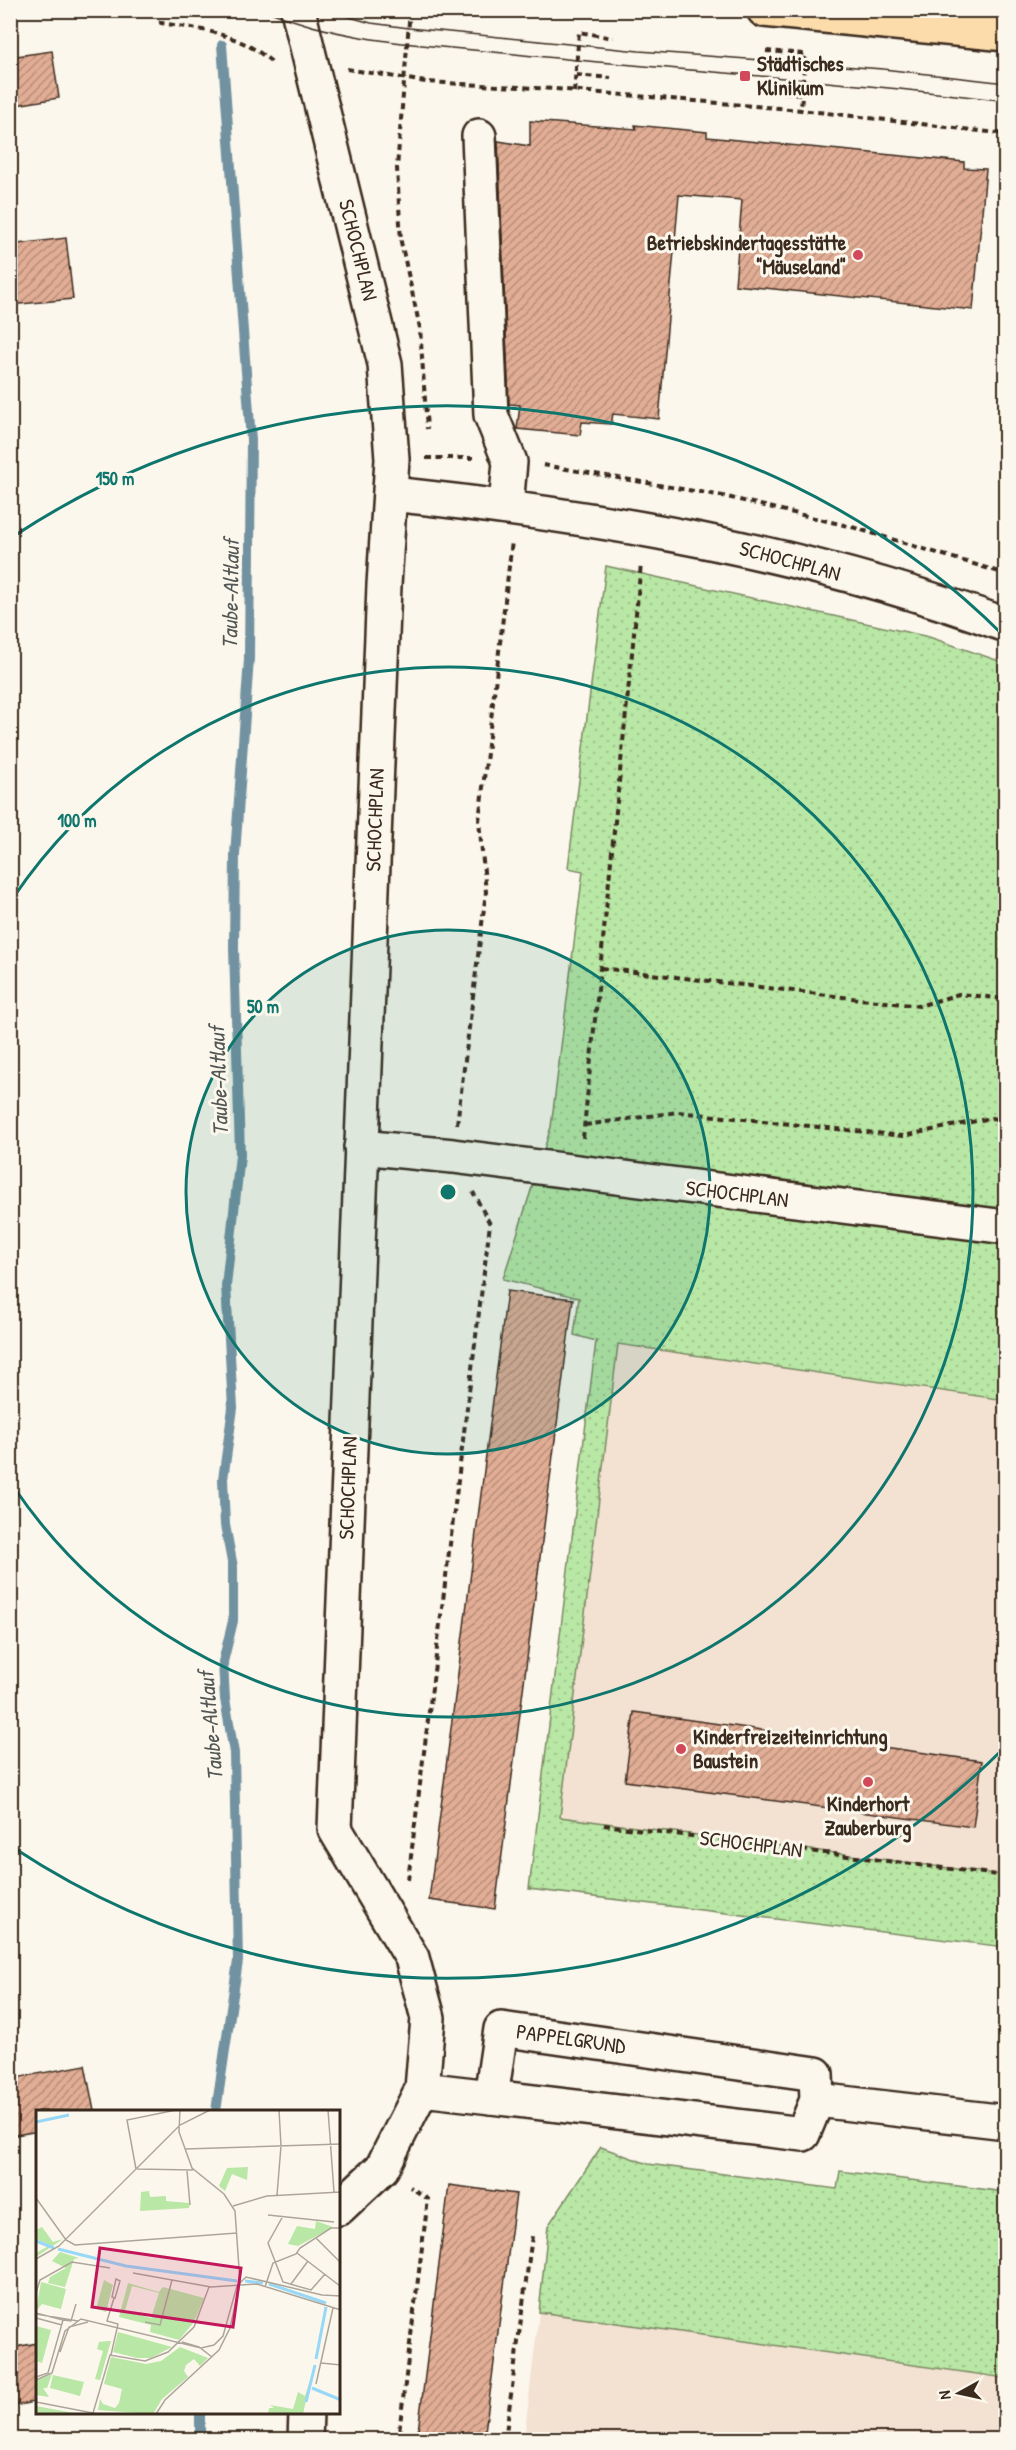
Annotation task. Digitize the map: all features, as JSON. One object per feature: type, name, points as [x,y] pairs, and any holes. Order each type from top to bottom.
[{"type":"main road","points":[[764,10],[1005,30]]},
{"type":"street","name":"SCHOCHPLAN","points":[[298,10],[381,344],[390,402],[391,494],[384,585],[334,1829],[400,1937]]},
{"type":"street","points":[[479,136],[491,415],[510,462],[511,507]]},
{"type":"street","name":"SCHOCHPLAN","points":[[391,494],[511,507],[645,528],[751,549],[948,604],[1005,625]]},
{"type":"street","name":"SCHOCHPLAN","points":[[361,1147],[453,1156],[1005,1227]]},
{"type":"street","points":[[340,2207],[382,2168],[422,2089],[428,2018],[412,1958],[400,1937]]},
{"type":"street","name":"PAPPELGRUND","points":[[491,2097],[501,2030],[816,2074],[817,2100]]},
{"type":"street","points":[[422,2089],[803,2134],[817,2100],[1005,2122]]},
{"type":"street","points":[[305,2439],[306,2414]]},
{"type":"path","points":[[159,10],[161,23],[221,32],[262,52],[276,65],[312,69],[345,69],[405,79],[801,110],[1005,134]]},
{"type":"path","points":[[411,10],[397,168],[401,242],[420,328],[427,440]]},
{"type":"path","points":[[574,92],[579,32],[613,38]]},
{"type":"path","points":[[765,51],[805,54],[801,110]]},
{"type":"path","points":[[576,75],[611,78]]},
{"type":"path","points":[[763,90],[802,94]]},
{"type":"path","points":[[391,494],[426,458],[426,449]]},
{"type":"path","points":[[426,458],[545,465],[723,496],[852,527],[1005,574]]},
{"type":"path","points":[[400,1937],[490,1224],[453,1156],[486,892],[479,821],[511,507]]},
{"type":"path","points":[[579,1172],[645,528]]},
{"type":"path","points":[[601,968],[919,1006],[959,994],[1005,999]]},
{"type":"path","points":[[585,1125],[678,1112],[903,1136],[991,1118],[1005,1120]]},
{"type":"path","name":"SCHOCHPLAN","points":[[604,1825],[1005,1876]]},
{"type":"path","points":[[382,2168],[428,2199],[398,2439]]},
{"type":"path","points":[[506,2439],[532,2236]]},
{"type":"shaded area","points":[[618,1344],[1005,1400],[1006,1851],[1002,1875],[604,1825],[560,1817]]},
{"type":"shaded area","points":[[539,2312],[1005,2378],[1005,2439],[524,2440]]},
{"type":"green space","points":[[606,566],[929,637],[1005,663],[1005,1400],[618,1344],[560,1817],[1002,1875],[1005,1851],[1005,1947],[529,1889],[596,1341],[574,1335],[579,1298],[503,1279],[551,1127],[583,871],[568,868]]},
{"type":"green space","points":[[601,2147],[648,2164],[837,2189],[840,2171],[1005,2192],[1005,2378],[539,2312],[548,2226]]},
{"type":"building","points":[[52,51],[59,98],[10,106],[10,57]]},
{"type":"building","name":"Betriebskindertagesstätte \"Mäuseland\"","points":[[530,121],[636,129],[635,125],[707,132],[707,137],[964,162],[964,168],[986,169],[973,310],[735,285],[742,200],[679,195],[659,419],[613,414],[611,424],[582,422],[580,435],[517,429],[520,405],[509,404],[498,141],[530,146]]},
{"type":"building","points":[[66,238],[73,299],[10,305],[10,245]]},
{"type":"building","points":[[507,1291],[573,1299],[495,1909],[429,1900]]},
{"type":"building","points":[[634,1712],[982,1761],[973,1827],[625,1781]]},
{"type":"building","points":[[85,2065],[94,2110],[36,2110],[36,2131],[10,2136],[10,2079]]},
{"type":"building","points":[[449,2185],[516,2194],[484,2439],[417,2439]]},
{"type":"building","points":[[36,2343],[36,2401],[10,2407],[10,2348]]},
{"type":"waterway","name":"Taube-Altlauf","points":[[216,2110],[238,1961],[234,1753],[225,1699],[223,1662],[233,1621],[233,1567],[225,1525],[223,1479],[233,1408],[226,1286],[240,1155],[234,948],[235,855],[249,659],[251,440],[222,45]]},
{"type":"waterway","name":"Taube-Altlauf","points":[[200,2414],[200,2440]]},
{"type":"tram line","points":[[265,10],[324,29],[383,41],[881,87],[1006,101]]},
{"type":"tram line","points":[[325,10],[371,23],[409,28],[639,51],[883,69],[1006,83]]},
{"type":"place","name":"Städtisches Klinikum","points":[[745,76]]},
{"type":"place","name":"Betriebskindertagesstätte \"Mäuseland\"","points":[[858,255]]},
{"type":"place","name":"Kinderfreizeiteinrichtung Baustein","points":[[681,1749]]},
{"type":"place","name":"Kinderhort Zauberburg","points":[[868,1782]]}]
